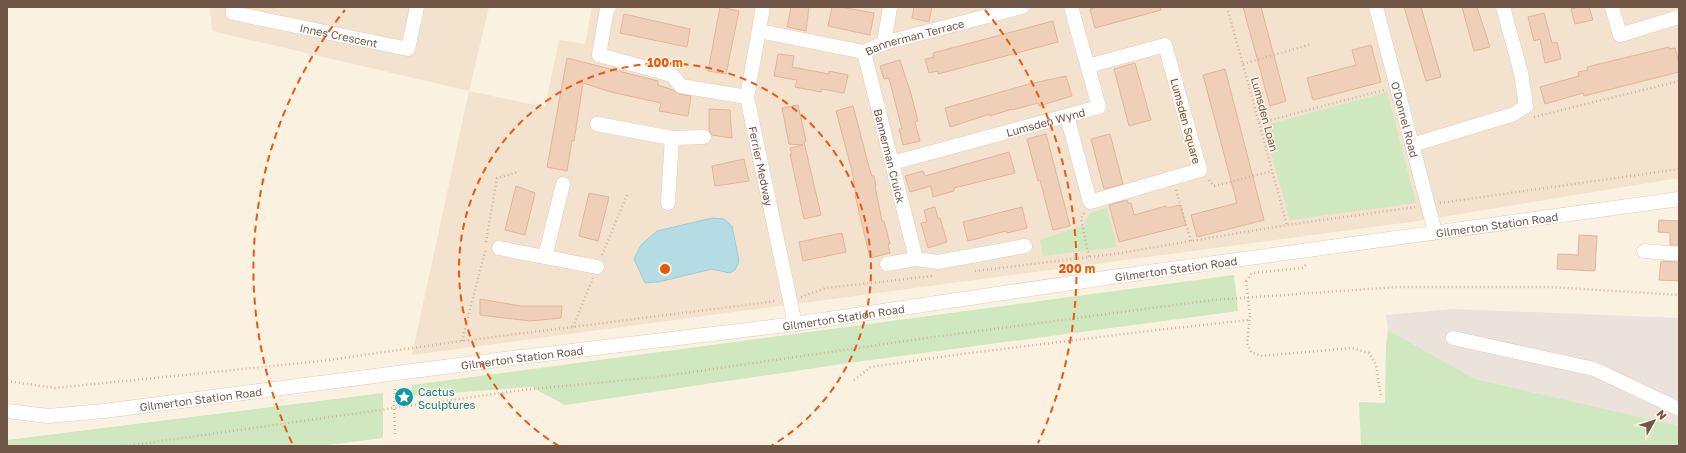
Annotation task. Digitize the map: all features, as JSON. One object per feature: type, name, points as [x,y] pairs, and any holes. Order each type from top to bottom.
[{"type":"street","name":"Innes Crescent","points":[[233,7],[233,13],[408,49],[417,7]]},
{"type":"street","points":[[609,7],[607,9],[599,55],[672,75],[681,86],[747,97]]},
{"type":"street","name":"Ferrier Medway","points":[[763,7],[747,97],[795,324]]},
{"type":"street","points":[[884,43],[890,7]]},
{"type":"street","name":"Bannerman Terrace","points":[[759,31],[864,52],[884,43],[1022,7]]},
{"type":"street","name":"Lumsden Wynd","points":[[892,163],[1099,107],[1072,7]]},
{"type":"street","name":"O'Donnel Road","points":[[1376,7],[1435,232]]},
{"type":"street","points":[[1612,7],[1620,35],[1679,17]]},
{"type":"street","points":[[1412,145],[1514,114],[1526,106],[1521,73],[1507,8]]},
{"type":"street","name":"Lumsden Square","points":[[1088,66],[1165,45],[1200,170],[1090,202]]},
{"type":"street","name":"Bannerman Cruick","points":[[864,52],[916,259]]},
{"type":"street","points":[[1067,116],[1090,202]]},
{"type":"street","points":[[597,124],[672,138],[704,137]]},
{"type":"street","points":[[668,203],[672,138]]},
{"type":"street","points":[[545,257],[563,184]]},
{"type":"street","name":"Gilmerton Station Road","points":[[7,411],[48,416],[70,415],[795,324],[1074,283],[1679,199]]},
{"type":"street","points":[[887,264],[916,259],[938,262],[1025,246]]},
{"type":"street","points":[[499,248],[597,268]]},
{"type":"street","points":[[1644,251],[1679,254]]},
{"type":"street","points":[[1453,338],[1594,369],[1679,409]]},
{"type":"path","name":"Lumsden Loan","points":[[1227,7],[1287,225]]},
{"type":"path","points":[[1242,64],[1312,44]]},
{"type":"path","points":[[1514,114],[1527,119],[1679,81]]},
{"type":"path","points":[[1258,123],[1397,86]]},
{"type":"path","points":[[973,271],[1089,257],[1287,225],[1679,169]]},
{"type":"path","points":[[1200,170],[1214,186],[1272,171]]},
{"type":"path","points":[[462,341],[485,252],[496,178],[518,172]]},
{"type":"path","points":[[1173,178],[1191,241]]},
{"type":"path","points":[[1089,257],[1080,219],[1090,202]]},
{"type":"path","points":[[7,381],[55,388],[322,361],[462,341],[790,299],[801,297],[826,288],[934,276]]},
{"type":"path","points":[[1246,280],[1250,316],[1247,343],[1251,352],[1262,356],[1352,348],[1370,353],[1376,365],[1381,398]]},
{"type":"path","points":[[126,446],[522,390],[658,377],[934,337],[1213,300],[1397,287],[1550,287],[1679,295]]},
{"type":"path","points":[[854,380],[871,367],[977,352],[1249,320]]},
{"type":"path","points":[[395,434],[394,408],[396,374]]},
{"type":"shaded area","points":[[210,7],[489,7],[469,91],[212,31]]},
{"type":"shaded area","points":[[592,7],[1679,7],[1679,178],[1418,221],[412,355],[469,91],[545,107],[559,40],[585,44]]},
{"type":"shaded area","points":[[1453,309],[1679,318],[1679,426],[1475,379],[1388,330],[1386,315]]},
{"type":"green space","points":[[1387,92],[1416,203],[1290,220],[1263,126]]},
{"type":"green space","points":[[1107,208],[1117,247],[1043,256],[1040,240],[1085,225],[1084,222],[1090,213]]},
{"type":"green space","points":[[1234,275],[1238,311],[856,362],[565,405],[531,387],[411,396],[412,385]]},
{"type":"green space","points":[[1388,330],[1475,379],[1679,426],[1679,446],[1361,446],[1359,402],[1385,403],[1386,345]]},
{"type":"green space","points":[[383,393],[383,438],[319,446],[7,446],[7,440]]},
{"type":"water","points":[[712,218],[724,219],[732,226],[739,261],[735,270],[730,273],[712,269],[658,282],[645,283],[634,259],[641,245],[657,231]]},
{"type":"building","points":[[720,7],[739,11],[726,74],[708,71]]},
{"type":"building","points":[[791,7],[809,7],[806,31],[787,27]]},
{"type":"building","points":[[832,7],[841,7],[874,13],[870,35],[828,26]]},
{"type":"building","points":[[914,7],[932,7],[929,22],[912,18]]},
{"type":"building","points":[[1097,7],[1160,7],[1161,10],[1095,28],[1090,9]]},
{"type":"building","points":[[1243,7],[1261,7],[1286,101],[1270,106]]},
{"type":"building","points":[[1404,7],[1421,7],[1441,77],[1426,81]]},
{"type":"building","points":[[1462,7],[1477,7],[1490,47],[1474,51]]},
{"type":"building","points":[[1578,7],[1589,7],[1593,20],[1575,24],[1571,9]]},
{"type":"building","points":[[1544,13],[1552,43],[1557,42],[1561,59],[1545,63],[1540,39],[1534,41],[1528,17]]},
{"type":"building","points":[[624,14],[690,29],[687,47],[620,33]]},
{"type":"building","points":[[1053,21],[1058,42],[938,74],[938,71],[929,73],[925,59],[934,57],[933,53]]},
{"type":"building","points":[[1371,45],[1381,82],[1313,100],[1307,78],[1356,65],[1352,50]]},
{"type":"building","points":[[1669,47],[1669,49],[1675,48],[1679,63],[1679,72],[1584,96],[1583,93],[1545,104],[1540,87],[1579,76],[1578,72],[1588,70],[1587,67]]},
{"type":"building","points":[[778,54],[794,56],[792,67],[829,74],[829,71],[848,75],[844,93],[821,89],[821,92],[795,87],[797,80],[774,76]]},
{"type":"building","points":[[567,58],[658,81],[658,85],[680,94],[691,96],[688,116],[659,111],[661,103],[611,92],[583,83],[574,141],[572,140],[567,171],[547,167]]},
{"type":"building","points":[[900,60],[918,121],[915,122],[920,141],[903,145],[899,129],[902,129],[889,78],[884,79],[880,66]]},
{"type":"building","points":[[1135,63],[1151,120],[1129,126],[1114,69]]},
{"type":"building","points":[[1225,69],[1264,220],[1197,237],[1191,215],[1237,203],[1203,75]]},
{"type":"building","points":[[1066,76],[1072,96],[1039,106],[1038,103],[990,116],[990,114],[950,127],[945,108],[1029,84]]},
{"type":"building","points":[[798,105],[806,141],[804,142],[821,215],[804,219],[790,154],[792,154],[790,148],[803,145],[789,144],[782,108]]},
{"type":"building","points":[[853,106],[869,167],[872,176],[874,176],[882,221],[884,221],[890,244],[888,244],[890,253],[870,258],[855,195],[852,171],[836,111]]},
{"type":"building","points":[[709,109],[730,110],[732,138],[712,135],[709,130]]},
{"type":"building","points":[[1046,134],[1070,226],[1053,230],[1040,180],[1038,181],[1027,139]]},
{"type":"building","points":[[1110,134],[1123,184],[1104,189],[1091,139]]},
{"type":"building","points":[[1009,152],[1015,173],[954,188],[954,191],[933,197],[931,186],[910,192],[905,176],[923,171],[925,176]]},
{"type":"building","points":[[744,159],[749,181],[715,186],[712,166]]},
{"type":"building","points":[[516,186],[535,193],[525,235],[505,230]]},
{"type":"building","points":[[589,193],[609,197],[598,241],[579,236]]},
{"type":"building","points":[[1127,200],[1128,203],[1131,203],[1134,215],[1166,206],[1167,208],[1180,205],[1186,225],[1119,242],[1109,205]]},
{"type":"building","points":[[935,207],[947,242],[928,248],[921,223],[927,222],[924,210]]},
{"type":"building","points":[[1022,207],[1027,228],[1007,233],[1006,231],[968,241],[963,222]]},
{"type":"building","points":[[1659,220],[1679,221],[1679,245],[1670,245],[1670,233],[1658,232]]},
{"type":"building","points":[[842,233],[846,252],[803,261],[799,242]]},
{"type":"building","points":[[1579,235],[1597,236],[1595,271],[1557,269],[1558,254],[1578,255]]},
{"type":"building","points":[[1661,261],[1679,262],[1679,281],[1659,280]]},
{"type":"building","points":[[480,299],[521,306],[562,306],[561,318],[530,321],[480,315]]},
{"type":"place","name":"Cactus Sculptures","points":[[404,397]]}]
